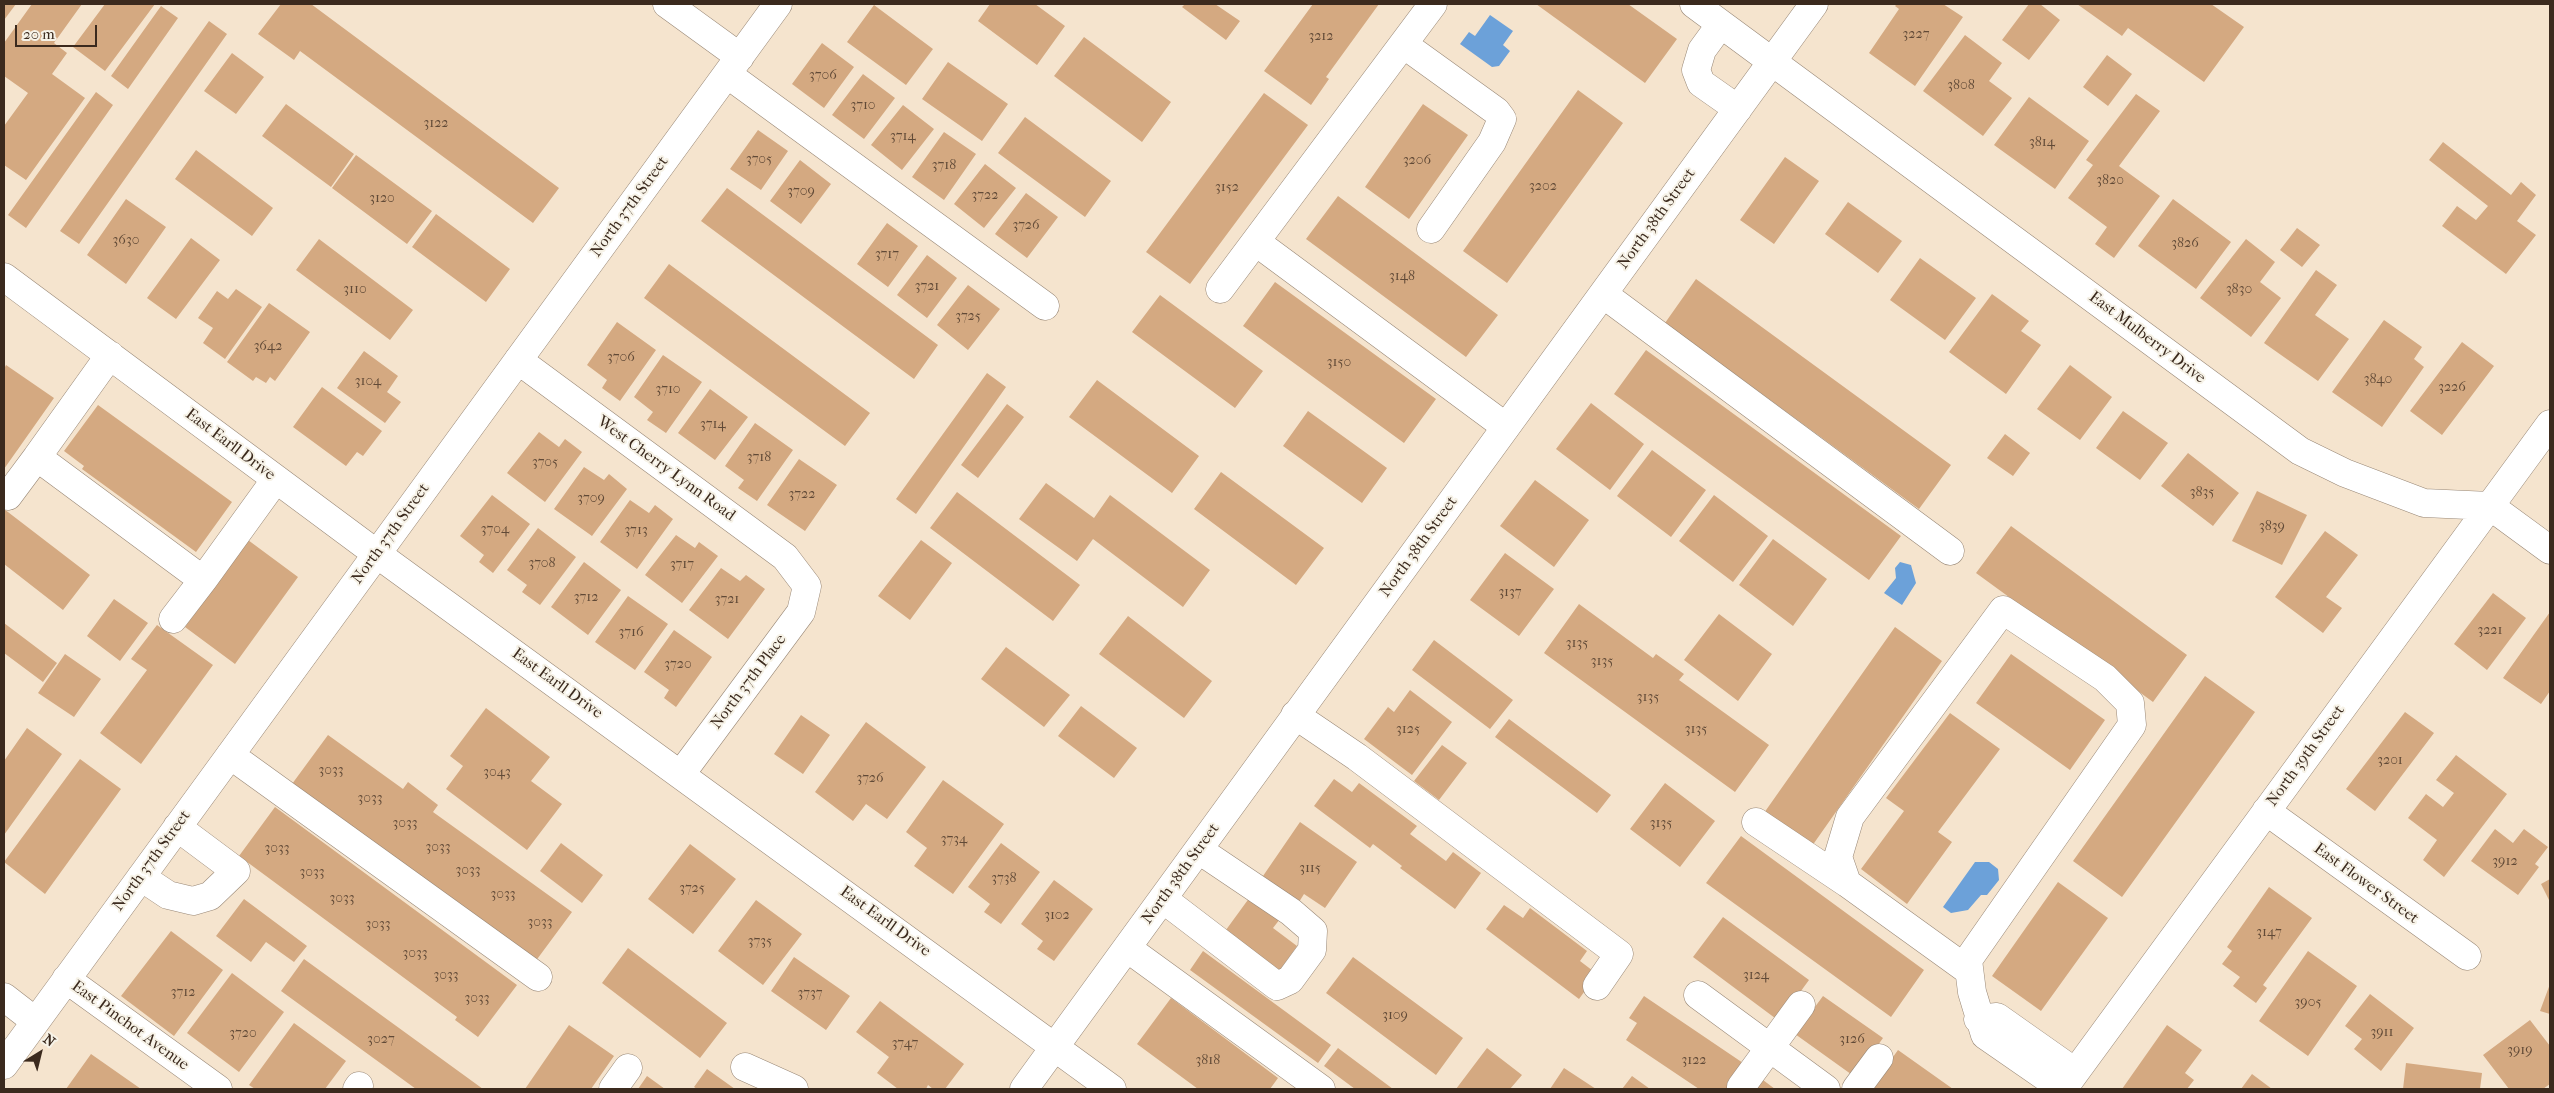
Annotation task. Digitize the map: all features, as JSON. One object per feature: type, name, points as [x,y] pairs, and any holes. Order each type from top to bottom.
[{"type":"street","points":[[667,4],[734,66],[1045,306]]},
{"type":"street","name":"North 37th Street","points":[[8,1049],[35,1021],[66,979],[778,4]]},
{"type":"street","points":[[1220,289],[1433,4]]},
{"type":"street","name":"East Mulberry Drive","points":[[1694,4],[2300,451],[2345,473],[2424,503],[2490,506]]},
{"type":"street","name":"North 38th Street","points":[[1024,1089],[1814,4]]},
{"type":"street","points":[[1721,24],[1702,50],[1696,70],[1701,83],[1738,109]]},
{"type":"street","points":[[1403,44],[1496,111],[1502,119],[1492,142],[1431,229]]},
{"type":"street","points":[[1256,242],[1506,427]]},
{"type":"street","name":"East Earll Drive","points":[[4,277],[377,554],[1112,1089]]},
{"type":"street","points":[[1603,294],[1950,551]]},
{"type":"street","points":[[8,496],[110,355]]},
{"type":"street","name":"West Cherry Lynn Road","points":[[518,360],[785,557],[807,586]]},
{"type":"street","name":"North 39th Street","points":[[2067,1083],[2550,424]]},
{"type":"street","points":[[37,457],[202,580]]},
{"type":"street","points":[[173,619],[276,478]]},
{"type":"street","points":[[2490,506],[2550,550]]},
{"type":"street","name":"North 37th Place","points":[[681,774],[801,612],[807,586]]},
{"type":"street","points":[[1847,883],[1838,857],[1850,817],[2003,610],[2105,678],[2130,702],[2132,725],[1968,960],[1978,1018],[1985,1035],[2067,1083]]},
{"type":"street","points":[[1295,715],[1357,757],[1619,954],[1597,986]]},
{"type":"street","points":[[230,755],[538,977]]},
{"type":"street","name":"East Flower Street","points":[[2266,811],[2467,956]]},
{"type":"street","points":[[1756,822],[1847,883],[1969,971]]},
{"type":"street","points":[[141,877],[168,895],[193,901],[210,896],[236,871],[177,827]]},
{"type":"street","points":[[1163,898],[1277,986],[1290,980],[1307,958],[1312,950],[1313,931],[1291,912],[1199,850]]},
{"type":"street","points":[[1127,948],[1321,1089]]},
{"type":"street","name":"East Pinchot Avenue","points":[[66,979],[203,1085]]},
{"type":"street","points":[[1698,995],[1826,1089]]},
{"type":"street","points":[[4,997],[35,1021]]},
{"type":"street","points":[[1741,1087],[1801,1005]]},
{"type":"street","points":[[1856,1089],[1879,1058]]},
{"type":"street","points":[[745,1067],[794,1089]]},
{"type":"water","points":[[1490,15],[1513,31],[1503,45],[1510,51],[1499,66],[1492,67],[1460,44],[1469,32],[1475,36]]},
{"type":"water","points":[[1900,562],[1911,565],[1916,583],[1902,605],[1884,593],[1896,578],[1895,568]]},
{"type":"water","points":[[1975,862],[1989,862],[1998,869],[1999,880],[1987,895],[1981,895],[1968,910],[1951,913],[1943,907]]},
{"type":"building","points":[[4,4],[16,4],[4,20]]},
{"type":"building","points":[[32,4],[82,4],[54,43],[67,53],[52,74],[85,98],[26,180],[4,165],[4,126],[28,93],[4,76],[4,43]]},
{"type":"building","points":[[105,4],[155,4],[105,71],[73,47]]},
{"type":"building","points":[[281,4],[311,4],[559,188],[533,223],[300,51],[294,60],[258,34]]},
{"type":"building","points":[[990,4],[1035,4],[1065,26],[1037,65],[978,21]]},
{"type":"building","points":[[1185,4],[1215,4],[1240,21],[1226,40],[1182,7]]},
{"type":"building","points":[[1313,4],[1379,4],[1326,77],[1329,79],[1311,105],[1264,71]]},
{"type":"building","points":[[1536,4],[1628,4],[1677,39],[1645,83]]},
{"type":"building","points":[[1897,4],[1943,4],[1963,17],[1915,86],[1869,53],[1899,9],[1895,6]]},
{"type":"building","points":[[2029,4],[2040,4],[2060,20],[2029,60],[2002,40]]},
{"type":"building","points":[[2077,4],[2211,4],[2244,27],[2204,82],[2128,28],[2122,36]]},
{"type":"building","points":[[874,5],[933,49],[906,85],[847,42]]},
{"type":"building","points":[[161,6],[178,18],[128,89],[111,76]]},
{"type":"building","points":[[209,21],[227,34],[79,244],[60,231]]},
{"type":"building","points":[[1965,35],[2002,63],[1989,81],[2012,98],[1983,136],[1923,91]]},
{"type":"building","points":[[1084,37],[1171,102],[1142,142],[1054,76]]},
{"type":"building","points":[[822,43],[854,67],[824,108],[792,84]]},
{"type":"building","points":[[232,53],[264,77],[236,114],[204,91]]},
{"type":"building","points":[[2107,55],[2132,74],[2108,106],[2083,87]]},
{"type":"building","points":[[948,62],[1008,104],[982,141],[922,99]]},
{"type":"building","points":[[863,74],[895,98],[864,139],[832,115]]},
{"type":"building","points":[[1578,90],[1623,123],[1507,283],[1463,251]]},
{"type":"building","points":[[96,92],[113,105],[26,228],[8,215]]},
{"type":"building","points":[[1264,93],[1308,125],[1190,284],[1146,252]]},
{"type":"building","points":[[2136,94],[2160,111],[2119,166],[2160,196],[2114,258],[2095,244],[2107,227],[2068,198],[2093,165],[2086,160]]},
{"type":"building","points":[[2029,97],[2089,141],[2055,189],[1994,145]]},
{"type":"building","points":[[286,104],[354,154],[331,187],[262,136]]},
{"type":"building","points":[[1423,104],[1468,135],[1409,219],[1365,187]]},
{"type":"building","points":[[903,105],[934,129],[902,170],[871,145]]},
{"type":"building","points":[[1025,117],[1111,181],[1085,217],[998,153]]},
{"type":"building","points":[[758,130],[788,151],[761,190],[730,169]]},
{"type":"building","points":[[944,132],[976,154],[944,200],[912,177]]},
{"type":"building","points":[[2443,142],[2511,195],[2521,182],[2536,195],[2517,221],[2536,235],[2506,274],[2442,226],[2457,206],[2476,220],[2488,206],[2429,160]]},
{"type":"building","points":[[196,150],[273,208],[252,236],[175,179]]},
{"type":"building","points":[[356,155],[432,211],[407,244],[332,188]]},
{"type":"building","points":[[1785,157],[1819,181],[1774,244],[1740,220]]},
{"type":"building","points":[[800,160],[831,184],[801,224],[770,201]]},
{"type":"building","points":[[985,164],[1016,188],[984,228],[954,204]]},
{"type":"building","points":[[727,188],[938,345],[914,379],[701,221]]},
{"type":"building","points":[[1026,193],[1058,217],[1027,258],[995,234]]},
{"type":"building","points":[[1338,196],[1498,315],[1466,357],[1306,239]]},
{"type":"building","points":[[126,199],[166,227],[126,284],[87,255]]},
{"type":"building","points":[[2173,199],[2231,242],[2196,289],[2138,246]]},
{"type":"building","points":[[1848,202],[1902,241],[1878,273],[1825,234]]},
{"type":"building","points":[[436,214],[510,269],[486,302],[412,247]]},
{"type":"building","points":[[887,223],[918,246],[888,287],[857,264]]},
{"type":"building","points":[[2297,228],[2320,245],[2302,267],[2280,250]]},
{"type":"building","points":[[191,238],[220,260],[176,319],[147,298]]},
{"type":"building","points":[[319,239],[413,310],[390,340],[296,270]]},
{"type":"building","points":[[2246,239],[2275,262],[2260,282],[2281,298],[2251,337],[2200,298]]},
{"type":"building","points":[[927,255],[957,278],[927,318],[897,295]]},
{"type":"building","points":[[1920,258],[1976,298],[1945,340],[1890,300]]},
{"type":"building","points":[[669,264],[870,413],[845,446],[644,298]]},
{"type":"building","points":[[2316,270],[2337,285],[2315,315],[2349,339],[2318,381],[2264,343]]},
{"type":"building","points":[[1696,279],[1951,465],[1919,509],[1665,323]]},
{"type":"building","points":[[1275,282],[1436,399],[1404,443],[1243,326]]},
{"type":"building","points":[[968,285],[1000,309],[968,350],[937,325]]},
{"type":"building","points":[[236,289],[262,307],[225,359],[203,343],[213,328],[198,318],[217,291],[228,299]]},
{"type":"building","points":[[1992,294],[2029,321],[2021,331],[2041,345],[2006,394],[1949,352]]},
{"type":"building","points":[[1160,295],[1263,371],[1235,408],[1132,332]]},
{"type":"building","points":[[269,303],[310,332],[275,381],[270,377],[266,383],[256,377],[253,381],[227,362]]},
{"type":"building","points":[[2384,320],[2422,347],[2414,359],[2424,367],[2382,427],[2332,392]]},
{"type":"building","points":[[617,322],[656,350],[620,401],[602,388],[607,380],[587,365]]},
{"type":"building","points":[[2462,342],[2494,366],[2442,435],[2410,411]]},
{"type":"building","points":[[1646,350],[1901,536],[1869,580],[1614,394]]},
{"type":"building","points":[[364,351],[398,376],[387,392],[401,402],[385,423],[337,388]]},
{"type":"building","points":[[663,355],[702,382],[666,433],[647,420],[653,412],[634,397]]},
{"type":"building","points":[[6,365],[54,398],[4,469],[4,369]]},
{"type":"building","points":[[2070,365],[2112,397],[2080,440],[2037,409]]},
{"type":"building","points":[[987,373],[1006,387],[916,514],[896,499]]},
{"type":"building","points":[[1097,380],[1199,456],[1172,493],[1069,417]]},
{"type":"building","points":[[322,387],[382,431],[363,456],[357,452],[346,466],[293,427]]},
{"type":"building","points":[[710,389],[748,417],[715,460],[678,433]]},
{"type":"building","points":[[1591,403],[1644,444],[1610,490],[1556,449]]},
{"type":"building","points":[[1007,404],[1024,417],[978,478],[961,465]]},
{"type":"building","points":[[98,405],[232,502],[196,552],[82,469],[84,466],[64,451]]},
{"type":"building","points":[[1308,411],[1387,468],[1362,503],[1283,446]]},
{"type":"building","points":[[2123,411],[2168,443],[2140,480],[2096,448]]},
{"type":"building","points":[[755,423],[793,450],[757,501],[738,488],[744,480],[725,466]]},
{"type":"building","points":[[539,432],[559,447],[565,439],[582,452],[545,502],[507,473]]},
{"type":"building","points":[[2005,434],[2030,453],[2013,476],[1987,458]]},
{"type":"building","points":[[1652,450],[1706,490],[1671,537],[1617,496]]},
{"type":"building","points":[[2188,453],[2239,493],[2213,526],[2161,486]]},
{"type":"building","points":[[799,459],[837,485],[805,531],[767,505]]},
{"type":"building","points":[[584,467],[604,480],[609,474],[627,489],[592,536],[554,509]]},
{"type":"building","points":[[1221,472],[1324,548],[1296,585],[1194,509]]},
{"type":"building","points":[[1535,480],[1589,520],[1554,567],[1500,526]]},
{"type":"building","points":[[1046,483],[1094,518],[1110,495],[1210,570],[1183,607],[1093,539],[1077,561],[1019,519]]},
{"type":"building","points":[[2257,491],[2307,515],[2282,565],[2232,541]]},
{"type":"building","points":[[957,492],[1080,585],[1053,621],[930,528]]},
{"type":"building","points":[[492,495],[530,524],[493,573],[479,562],[484,555],[460,536]]},
{"type":"building","points":[[1714,495],[1768,536],[1733,582],[1679,541]]},
{"type":"building","points":[[630,500],[649,513],[655,505],[673,519],[637,569],[600,542]]},
{"type":"building","points":[[4,509],[90,575],[63,610],[4,564]]},
{"type":"building","points":[[2011,526],[2187,655],[2153,702],[1976,573]]},
{"type":"building","points":[[538,528],[576,557],[540,605],[522,592],[527,585],[507,570]]},
{"type":"building","points":[[2325,531],[2358,555],[2326,597],[2342,608],[2323,633],[2275,597]]},
{"type":"building","points":[[676,535],[695,548],[699,542],[718,556],[682,603],[645,575]]},
{"type":"building","points":[[1773,539],[1827,579],[1793,626],[1739,585]]},
{"type":"building","points":[[248,540],[298,577],[235,664],[185,627]]},
{"type":"building","points":[[921,540],[952,563],[910,620],[878,596]]},
{"type":"building","points":[[1505,553],[1554,589],[1519,636],[1470,600]]},
{"type":"building","points":[[584,562],[621,590],[588,635],[551,607]]},
{"type":"building","points":[[721,568],[740,581],[746,575],[765,589],[728,639],[689,610]]},
{"type":"building","points":[[2493,593],[2526,618],[2487,670],[2454,644]]},
{"type":"building","points":[[628,596],[668,624],[635,670],[595,642]]},
{"type":"building","points":[[114,599],[148,623],[120,661],[87,636]]},
{"type":"building","points":[[1579,604],[1653,658],[1656,654],[1684,674],[1679,680],[1769,745],[1735,792],[1544,653]]},
{"type":"building","points":[[2550,612],[2550,691],[2541,704],[2503,678]]},
{"type":"building","points":[[1719,614],[1772,654],[1738,701],[1684,660]]},
{"type":"building","points":[[1128,616],[1212,681],[1184,718],[1099,654]]},
{"type":"building","points":[[4,623],[57,663],[43,682],[4,653]]},
{"type":"building","points":[[157,625],[213,665],[141,764],[100,733],[147,670],[131,659]]},
{"type":"building","points":[[1895,627],[1942,661],[1812,846],[1764,813]]},
{"type":"building","points":[[674,630],[712,657],[676,707],[664,698],[669,690],[644,672]]},
{"type":"building","points":[[1434,640],[1513,700],[1490,729],[1412,670]]},
{"type":"building","points":[[1006,647],[1070,695],[1044,727],[981,679]]},
{"type":"building","points":[[65,654],[101,679],[74,717],[38,693]]},
{"type":"building","points":[[2011,654],[2105,720],[2070,770],[1976,703]]},
{"type":"building","points":[[2205,676],[2255,712],[2122,897],[2073,861]]},
{"type":"building","points":[[1410,690],[1452,722],[1412,775],[1364,739],[1388,707],[1394,712]]},
{"type":"building","points":[[1081,706],[1137,748],[1114,778],[1058,736]]},
{"type":"building","points":[[486,708],[550,757],[531,781],[562,804],[527,850],[446,789],[463,766],[450,756]]},
{"type":"building","points":[[2405,712],[2434,733],[2375,811],[2346,789]]},
{"type":"building","points":[[1950,713],[2000,749],[1938,832],[1952,842],[1907,904],[1861,869],[1904,811],[1886,798]]},
{"type":"building","points":[[801,715],[830,735],[803,774],[774,754]]},
{"type":"building","points":[[1509,719],[1611,795],[1597,813],[1495,737]]},
{"type":"building","points":[[866,722],[926,767],[887,819],[866,804],[853,821],[815,792]]},
{"type":"building","points":[[27,728],[62,754],[4,835],[4,761]]},
{"type":"building","points":[[328,735],[403,789],[408,782],[438,805],[433,812],[572,912],[535,962],[292,784]]},
{"type":"building","points":[[1442,745],[1467,763],[1439,800],[1414,781]]},
{"type":"building","points":[[2456,755],[2507,794],[2444,877],[2423,860],[2437,840],[2408,818],[2426,794],[2443,807],[2454,793],[2436,780]]},
{"type":"building","points":[[80,759],[121,789],[45,894],[4,862]]},
{"type":"building","points":[[1334,779],[1352,792],[1359,783],[1417,826],[1410,834],[1446,861],[1453,852],[1481,873],[1455,909],[1400,868],[1402,866],[1373,844],[1370,848],[1314,806]]},
{"type":"building","points":[[943,780],[1004,824],[953,894],[914,866],[927,848],[906,832]]},
{"type":"building","points":[[1665,783],[1715,821],[1680,867],[1630,829]]},
{"type":"building","points":[[275,807],[517,985],[478,1037],[455,1020],[457,1017],[239,856]]},
{"type":"building","points":[[1300,822],[1357,862],[1325,908],[1304,894],[1299,902],[1263,876]]},
{"type":"building","points":[[2495,829],[2513,843],[2524,829],[2548,847],[2535,864],[2539,867],[2518,895],[2471,861]]},
{"type":"building","points":[[1741,836],[1924,970],[1891,1017],[1706,883]]},
{"type":"building","points":[[561,843],[603,875],[582,903],[540,871]]},
{"type":"building","points":[[1001,843],[1040,872],[1001,924],[984,912],[990,904],[968,887]]},
{"type":"building","points":[[690,844],[736,879],[693,934],[648,899]]},
{"type":"building","points":[[2550,879],[2550,902],[2541,884]]},
{"type":"building","points":[[1054,880],[1093,909],[1054,961],[1037,949],[1043,941],[1021,924]]},
{"type":"building","points":[[2058,882],[2108,918],[2041,1011],[1992,976]]},
{"type":"building","points":[[2269,887],[2312,918],[2263,985],[2267,988],[2256,1003],[2233,986],[2240,977],[2222,964],[2232,951],[2227,947]]},
{"type":"building","points":[[1250,897],[1280,919],[1273,928],[1297,946],[1277,974],[1223,934]]},
{"type":"building","points":[[244,899],[307,946],[294,962],[266,942],[251,962],[216,936]]},
{"type":"building","points":[[756,900],[802,934],[763,985],[718,951]]},
{"type":"building","points":[[1504,905],[1523,918],[1530,908],[1587,951],[1580,961],[1597,974],[1579,999],[1486,929]]},
{"type":"building","points":[[1723,917],[1809,980],[1779,1021],[1693,957]]},
{"type":"building","points":[[171,931],[223,970],[174,1036],[121,996]]},
{"type":"building","points":[[628,948],[727,1023],[700,1058],[602,983]]},
{"type":"building","points":[[1203,951],[1331,1045],[1318,1063],[1190,970]]},
{"type":"building","points":[[2308,951],[2357,986],[2308,1056],[2259,1021]]},
{"type":"building","points":[[794,957],[850,996],[826,1030],[771,991]]},
{"type":"building","points":[[1353,957],[1463,1038],[1436,1075],[1326,993]]},
{"type":"building","points":[[304,959],[483,1089],[416,1089],[281,991]]},
{"type":"building","points":[[232,973],[284,1012],[239,1072],[187,1033]]},
{"type":"building","points":[[2550,984],[2550,1014],[2540,1011]]},
{"type":"building","points":[[2370,994],[2414,1028],[2381,1071],[2354,1049],[2362,1039],[2345,1026]]},
{"type":"building","points":[[1644,996],[1746,1065],[1730,1089],[1699,1089],[1626,1040],[1637,1023],[1629,1018]]},
{"type":"building","points":[[1823,996],[1883,1038],[1855,1077],[1795,1034]]},
{"type":"building","points":[[1171,998],[1278,1078],[1270,1089],[1198,1089],[1137,1044]]},
{"type":"building","points":[[880,1001],[964,1064],[945,1089],[933,1089],[928,1085],[926,1089],[898,1089],[877,1073],[889,1057],[856,1032]]},
{"type":"building","points":[[2530,1020],[2550,1046],[2550,1084],[2543,1089],[2509,1089],[2483,1055]]},
{"type":"building","points":[[294,1023],[346,1061],[325,1089],[255,1089],[249,1085]]},
{"type":"building","points":[[569,1025],[614,1056],[591,1089],[525,1089]]},
{"type":"building","points":[[2167,1025],[2202,1050],[2185,1073],[2194,1080],[2187,1089],[2122,1089]]},
{"type":"building","points":[[1338,1048],[1393,1089],[1355,1089],[1324,1066]]},
{"type":"building","points":[[1487,1048],[1522,1075],[1510,1089],[1456,1089]]},
{"type":"building","points":[[1898,1050],[1953,1089],[1870,1089]]},
{"type":"building","points":[[91,1054],[141,1089],[66,1089]]},
{"type":"building","points":[[2406,1063],[2482,1073],[2480,1089],[2403,1089]]},
{"type":"building","points":[[1564,1068],[1596,1089],[1550,1089]]},
{"type":"building","points":[[707,1069],[735,1089],[697,1089],[694,1087]]},
{"type":"building","points":[[2252,1074],[2272,1089],[2241,1089]]},
{"type":"building","points":[[647,1076],[665,1089],[638,1089]]},
{"type":"building","points":[[1632,1076],[1650,1089],[1622,1089]]},
{"type":"building","points":[[1763,1080],[1775,1089],[1756,1089]]}]
